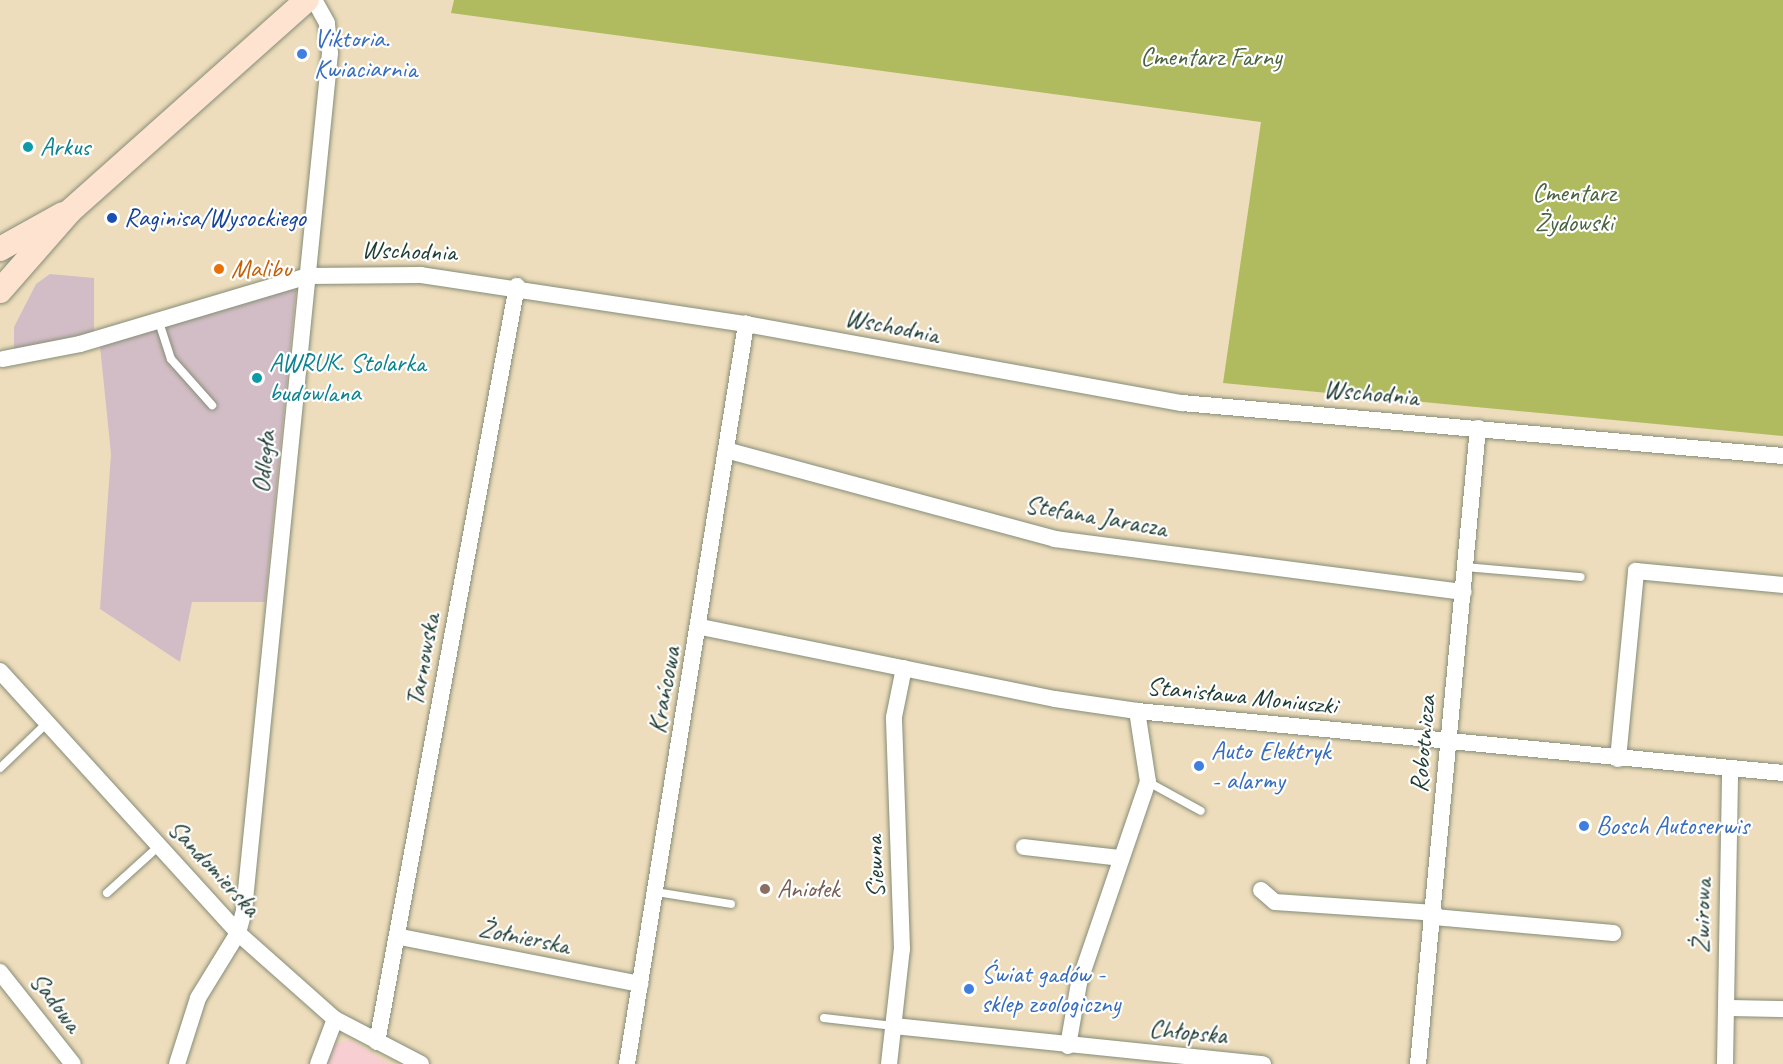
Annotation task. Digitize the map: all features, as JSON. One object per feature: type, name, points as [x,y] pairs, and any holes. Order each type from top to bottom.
[{"type":"street","points":[[0,291],[70,211],[308,0]]},
{"type":"street","name":"Odległa","points":[[238,933],[330,53],[327,23],[314,0]]},
{"type":"street","points":[[6,237],[70,211]]},
{"type":"street","name":"Wschodnia","points":[[3,359],[80,344],[308,276],[421,275],[517,286],[746,324],[1182,403],[1783,456]]},
{"type":"street","name":"Tarnowska","points":[[377,1042],[400,937],[517,286]]},
{"type":"street","name":"Krańcowa","points":[[627,1064],[701,627],[746,324]]},
{"type":"street","name":"Robotnicza","points":[[1418,1064],[1434,915],[1478,428]]},
{"type":"street","name":"Stefana Jaracza","points":[[726,450],[1055,539],[1464,592]]},
{"type":"street","points":[[1618,759],[1636,571],[1783,585]]},
{"type":"street","name":"Stanisława Moniuszki","points":[[701,627],[904,668],[1137,711],[1448,744],[1783,773]]},
{"type":"street","name":"Siewna","points":[[889,1064],[902,950],[894,717],[904,668]]},
{"type":"street","name":"Sandomierska","points":[[0,671],[238,933],[335,1019],[421,1064]]},
{"type":"street","points":[[1068,1046],[1079,983],[1120,858],[1148,782],[1137,711]]},
{"type":"street","name":"Żwirowa","points":[[1725,1064],[1730,769]]},
{"type":"street","points":[[1024,847],[1120,858]]},
{"type":"street","points":[[1261,890],[1275,902],[1613,933]]},
{"type":"street","points":[[177,1064],[198,998],[238,933]]},
{"type":"street","name":"Żołnierska","points":[[400,937],[640,984]]},
{"type":"street","name":"Sadowa","points":[[0,972],[73,1064]]},
{"type":"street","points":[[1726,1008],[1783,1010]]},
{"type":"street","points":[[318,1064],[335,1019]]},
{"type":"street","name":"Chłopska","points":[[894,1026],[1068,1046],[1263,1064]]},
{"type":"lane","points":[[158,319],[171,359],[212,405]]},
{"type":"lane","points":[[1466,567],[1581,577]]},
{"type":"lane","points":[[0,768],[47,723]]},
{"type":"lane","points":[[1148,782],[1201,811]]},
{"type":"lane","points":[[107,893],[159,846]]},
{"type":"lane","points":[[656,892],[731,904]]},
{"type":"lane","points":[[824,1018],[894,1026]]},
{"type":"shaded area","points":[[50,274],[94,278],[94,332],[14,349],[14,327],[36,284]]},
{"type":"shaded area","points":[[291,288],[296,291],[265,602],[192,602],[180,662],[100,609],[111,454],[100,346]]},
{"type":"shaded area","points":[[351,1040],[390,1064],[327,1064],[334,1044]]},
{"type":"green space","name":"Cmentarz Żydowski","points":[[454,0],[1783,0],[1783,436],[1223,383],[1261,122],[451,13]]},
{"type":"place","name":"Viktoria. Kwiaciarnia","points":[[302,54]]},
{"type":"place","name":"Arkus","points":[[28,147]]},
{"type":"place","name":"Raginisa/Wysockiego","points":[[112,218]]},
{"type":"place","name":"Malibu","points":[[219,269]]},
{"type":"place","name":"AWRUK. Stolarka budowlana","points":[[257,378]]},
{"type":"place","name":"Auto Elektryk - alarmy","points":[[1199,766]]},
{"type":"place","name":"Bosch Autoserwis","points":[[1584,826]]},
{"type":"place","name":"Aniołek","points":[[765,889]]},
{"type":"place","name":"Świat gadów - sklep zoologiczny","points":[[969,989]]},
{"type":"park label","name":"Cmentarz Farny","points":[[1211,57]]}]
